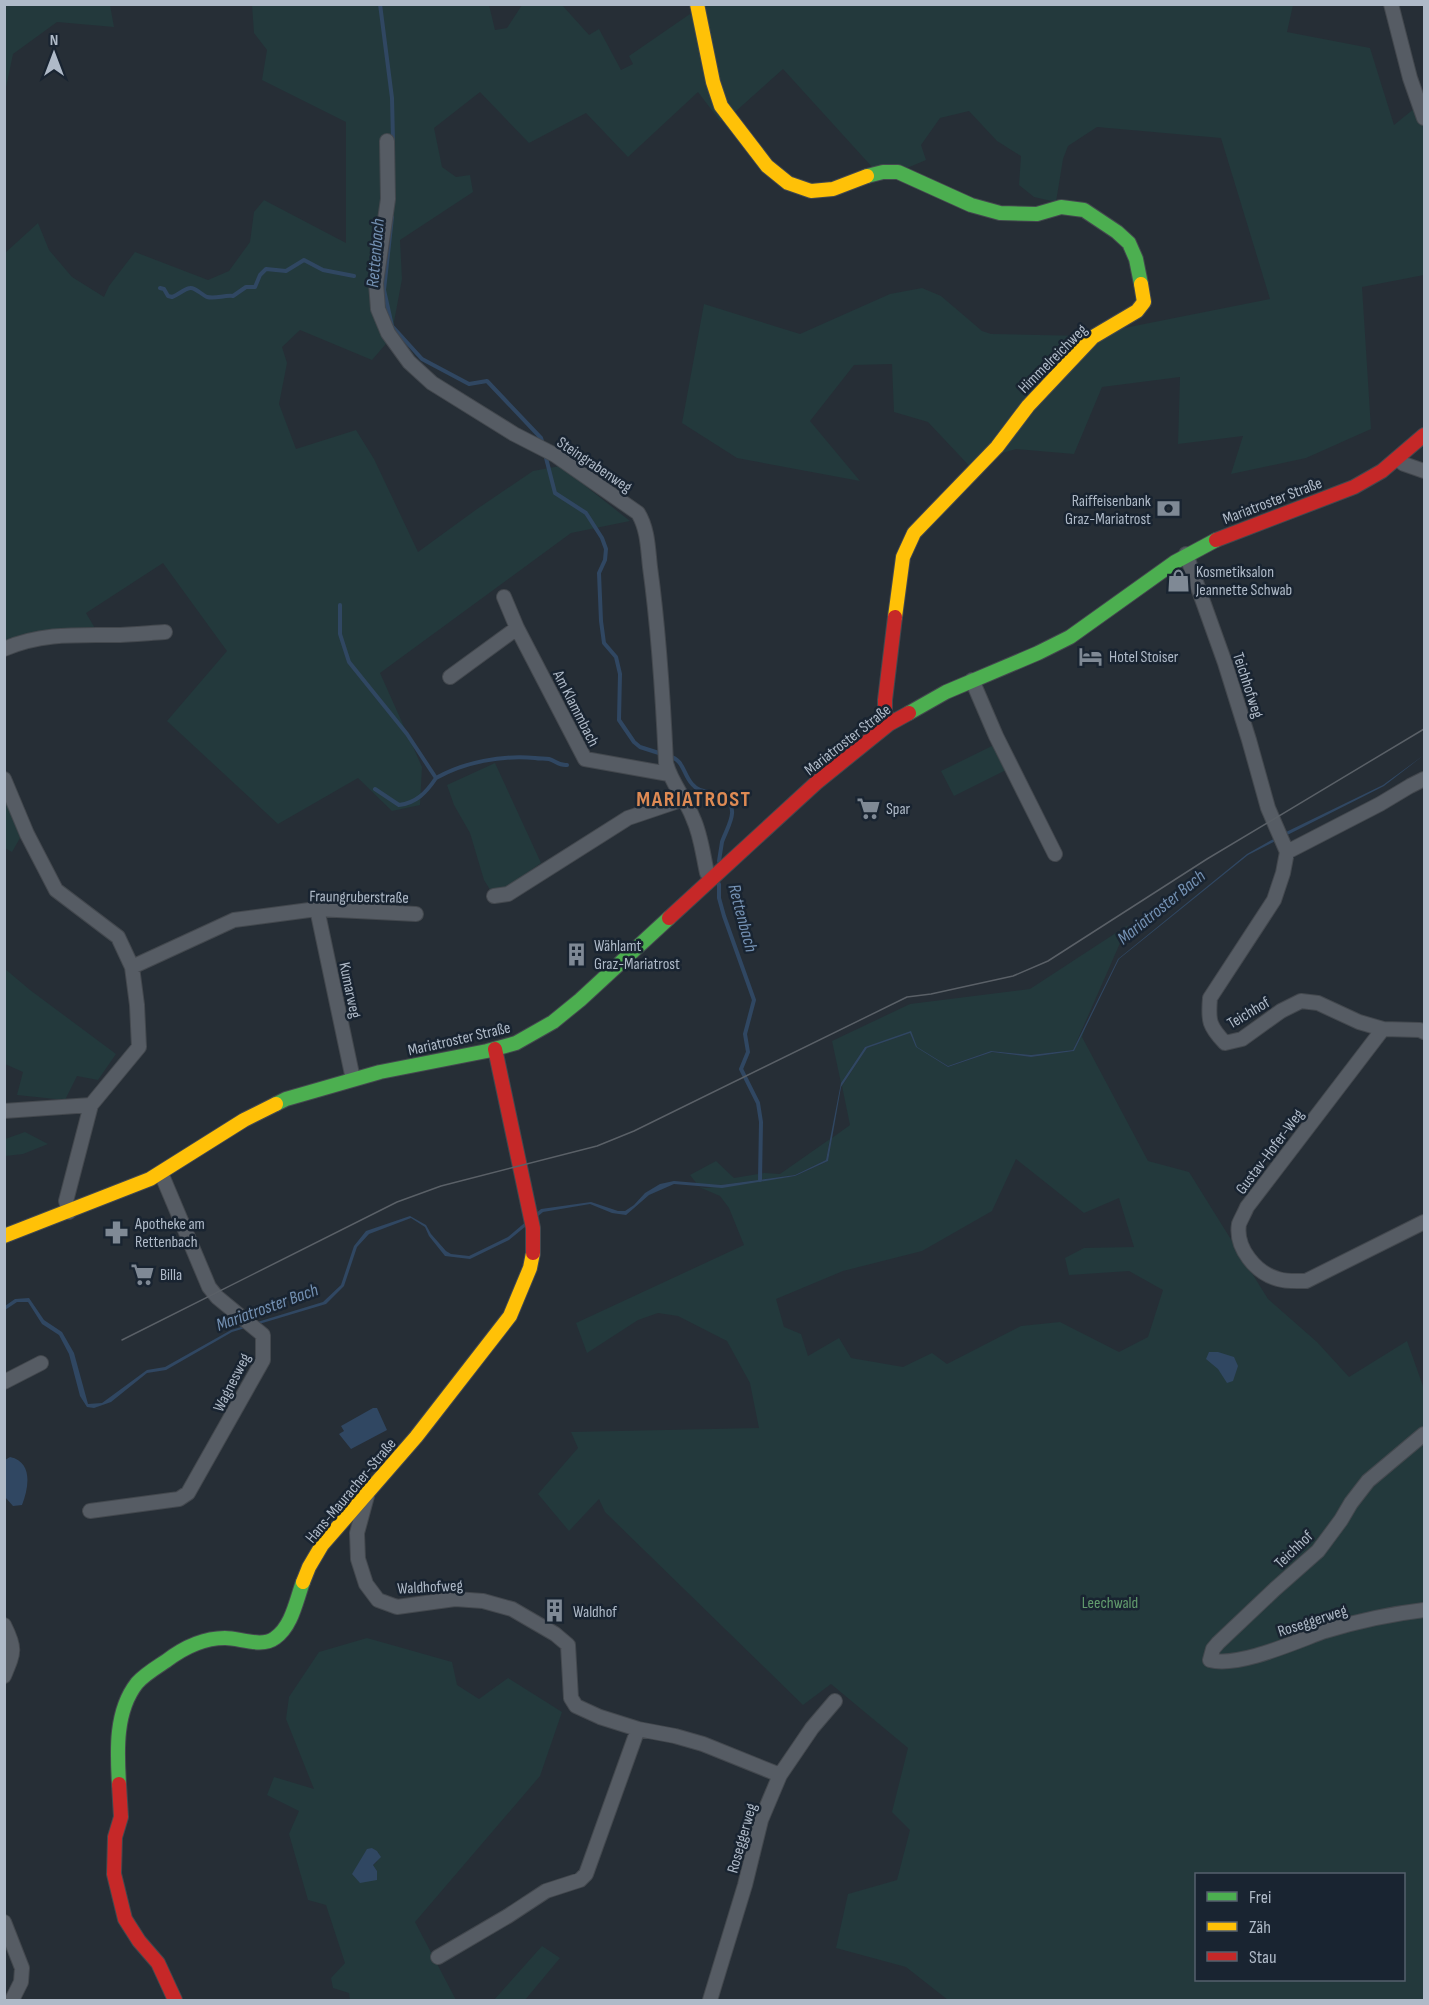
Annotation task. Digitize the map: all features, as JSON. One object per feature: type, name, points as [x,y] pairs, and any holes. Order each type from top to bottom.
[{"type":"street","name":"Himmelreichweg","points":[[697,4],[714,83],[722,107],[770,169],[794,186],[810,191],[826,191],[864,177],[893,171],[903,173],[971,206],[1003,214],[1046,213],[1058,206],[1078,208],[1089,212],[1126,239],[1137,262],[1142,306],[1093,337],[1028,406],[997,447],[914,533],[903,557],[897,596],[885,700],[885,712],[889,724]]},
{"type":"street","points":[[1391,4],[1407,69],[1425,118]]},
{"type":"street","name":"Steingrabenweg","points":[[387,141],[388,200],[376,283],[378,309],[384,326],[409,362],[432,383],[514,434],[543,448],[638,513],[645,530],[654,599],[667,768],[699,833],[707,873],[719,872]]},
{"type":"street","name":"Mariatroster Straße","points":[[4,1236],[140,1184],[265,1109],[308,1092],[353,1079],[495,1049],[516,1043],[532,1035],[568,1011],[816,783],[889,724],[972,680],[1070,637],[1186,554],[1245,528],[1354,487],[1382,471],[1425,435]]},
{"type":"street","points":[[1397,459],[1404,464],[1425,471]]},
{"type":"street","name":"Teichhofweg","points":[[1186,554],[1225,663],[1276,828],[1285,849]]},
{"type":"street","name":"Am Klammbach","points":[[504,597],[517,628],[585,759],[667,768]]},
{"type":"street","points":[[450,677],[517,628]]},
{"type":"street","points":[[4,649],[44,636],[165,632]]},
{"type":"street","points":[[972,680],[996,736],[1054,854]]},
{"type":"street","points":[[4,779],[27,834],[56,890],[118,937],[132,967],[140,1047],[92,1105],[66,1203],[69,1212]]},
{"type":"street","points":[[1285,849],[1380,804],[1425,779]]},
{"type":"street","points":[[494,896],[508,894],[628,818],[684,799]]},
{"type":"street","name":"Teichhof","points":[[1285,849],[1283,873],[1274,900],[1210,998],[1208,1017],[1212,1030],[1226,1043],[1242,1039],[1281,1011],[1301,1001],[1318,1003],[1359,1022],[1383,1029],[1425,1032]]},
{"type":"street","name":"Fraungruberstraße","points":[[132,967],[234,920],[317,909],[416,914]]},
{"type":"street","name":"Kumarweg","points":[[317,909],[353,1079]]},
{"type":"street","name":"Gustav-Hofer-Weg","points":[[1383,1029],[1247,1207],[1239,1225],[1241,1245],[1251,1263],[1275,1279],[1306,1281],[1425,1222]]},
{"type":"street","name":"Hans-Mauracher-Straße","points":[[175,2001],[158,1963],[139,1941],[125,1919],[114,1874],[115,1837],[121,1817],[117,1745],[125,1704],[138,1682],[174,1655],[197,1643],[225,1638],[256,1642],[273,1640],[287,1626],[309,1567],[322,1545],[416,1437],[510,1316],[530,1268],[534,1245],[530,1211],[495,1049]]},
{"type":"street","points":[[4,1111],[92,1105]]},
{"type":"street","name":"Wagnesweg","points":[[90,1511],[179,1499],[188,1493],[263,1360],[263,1335],[217,1297],[209,1287],[161,1173]]},
{"type":"street","points":[[4,1382],[41,1363]]},
{"type":"street","name":"Teichhof","points":[[1210,1660],[1213,1649],[1218,1643],[1275,1588],[1318,1551],[1368,1481],[1425,1434]]},
{"type":"street","name":"Waldhofweg","points":[[369,1491],[357,1533],[358,1559],[366,1584],[378,1600],[397,1607],[455,1599],[483,1601],[512,1609],[555,1634],[568,1645],[571,1698],[576,1706],[600,1717],[638,1729],[703,1744],[780,1775]]},
{"type":"street","name":"Roseggerweg","points":[[1210,1660],[1226,1661],[1244,1658],[1382,1615],[1425,1610]]},
{"type":"street","points":[[4,1625],[10,1636],[14,1654],[4,1676]]},
{"type":"street","name":"Roseggerweg","points":[[710,2001],[745,1885],[761,1820],[780,1775],[812,1728],[835,1701]]},
{"type":"street","points":[[438,1957],[546,1891],[580,1880],[586,1874],[638,1729]]},
{"type":"street","points":[[4,1922],[22,1968],[21,1982],[12,2001]]},
{"type":"green space","points":[[5,4],[110,5],[114,27],[57,22],[13,54],[5,92]]},
{"type":"green space","points":[[252,5],[489,5],[495,30],[507,28],[522,5],[562,5],[589,35],[599,29],[621,70],[633,64],[629,56],[703,5],[1293,5],[1287,32],[1370,48],[1394,125],[1415,108],[1424,118],[1424,275],[1362,287],[1371,429],[1306,458],[1231,474],[1243,436],[1178,444],[1180,377],[1102,387],[1074,454],[1016,449],[992,456],[976,473],[928,422],[894,412],[892,364],[854,365],[810,421],[860,481],[737,458],[682,423],[704,304],[800,334],[890,294],[922,288],[941,296],[982,331],[991,334],[1084,336],[1270,299],[1221,138],[1097,127],[1068,146],[1063,159],[1056,202],[1034,197],[1019,185],[1021,156],[997,141],[969,111],[940,118],[921,145],[926,160],[907,168],[873,168],[783,69],[735,112],[720,121],[698,92],[628,157],[586,113],[529,143],[480,92],[434,128],[442,167],[456,177],[470,175],[473,192],[400,240],[402,279],[391,338],[372,360],[300,330],[282,347],[287,363],[279,404],[296,449],[356,430],[374,459],[418,552],[533,471],[560,466],[630,521],[571,533],[380,673],[422,767],[420,805],[392,811],[358,778],[278,824],[167,721],[227,651],[163,563],[86,613],[96,630],[5,643],[5,253],[38,223],[49,250],[72,277],[104,297],[109,286],[135,252],[208,280],[229,271],[250,242],[254,212],[264,200],[346,243],[346,122],[262,80],[267,50],[254,33]]},
{"type":"green space","points":[[994,745],[1006,770],[954,796],[941,771]]},
{"type":"green space","points":[[495,763],[541,863],[494,896],[484,880],[470,833],[454,805],[447,785]]},
{"type":"green space","points":[[4,787],[20,838],[12,852],[5,848]]},
{"type":"green space","name":"Leechwald","points":[[1128,925],[1073,1050],[1031,1055],[991,1051],[948,1066],[926,1053],[948,1067],[992,1052],[1031,1057],[1073,1051],[1086,1026],[1082,1037],[1148,1161],[1189,1172],[1268,1299],[1317,1342],[1349,1377],[1407,1341],[1424,1389],[1424,2000],[948,2000],[906,1967],[836,1948],[848,1894],[897,1880],[910,1830],[892,1812],[908,1748],[831,1684],[803,1705],[605,1512],[599,1499],[569,1531],[538,1494],[578,1448],[571,1432],[759,1428],[750,1383],[727,1341],[678,1316],[658,1313],[638,1320],[587,1353],[576,1323],[744,1245],[729,1208],[720,1196],[699,1187],[795,1176],[828,1161],[832,1138],[850,1125],[842,1086],[867,1048],[910,1033],[914,1042],[911,1032],[865,1047],[841,1083],[832,1041],[910,1004],[1030,989]],"holes":[[[1016,1159],[1084,1213],[1119,1198],[1134,1247],[1084,1248],[1065,1258],[1069,1275],[1129,1271],[1163,1290],[1148,1337],[1119,1352],[1060,1322],[1021,1326],[947,1364],[932,1353],[903,1367],[851,1358],[839,1338],[808,1356],[801,1334],[784,1327],[776,1299],[843,1271],[922,1251],[992,1211]]]},
{"type":"green space","points":[[4,968],[116,1054],[98,1080],[77,1076],[65,1100],[17,1095],[23,1072],[5,1064]]},
{"type":"green space","points":[[25,1132],[48,1144],[23,1154],[5,1156],[5,1139]]},
{"type":"green space","points":[[830,1139],[826,1160],[795,1175],[721,1185],[697,1184],[690,1175],[716,1161],[734,1178],[764,1173],[780,1174]]},
{"type":"green space","points":[[367,1638],[452,1662],[457,1685],[479,1699],[508,1678],[562,1712],[540,1776],[415,1922],[456,2000],[350,2000],[349,1993],[333,1988],[331,1978],[345,1963],[326,1905],[308,1900],[289,1834],[299,1811],[267,1795],[274,1777],[314,1789],[286,1719],[289,1697],[319,1652]],"holes":[[[372,1848],[379,1853],[377,1862],[373,1865],[377,1871],[365,1882],[356,1868]]]},
{"type":"green space","points":[[542,1946],[560,1958],[525,2000],[494,2000]]},
{"type":"water","name":"Mariatroster Bach","points":[[1424,755],[1384,786],[1248,855],[1119,959],[1074,1051],[1031,1057],[992,1052],[948,1067],[916,1047],[910,1033],[867,1048],[841,1087],[828,1161],[795,1176],[722,1188],[674,1184],[649,1195],[626,1215],[612,1213],[590,1204],[543,1212],[509,1240],[470,1259],[445,1256],[429,1236],[425,1227],[411,1218],[369,1234],[357,1247],[344,1286],[326,1304],[232,1332],[166,1370],[147,1373],[111,1402],[94,1408],[87,1407],[80,1396],[69,1354],[59,1335],[42,1324],[28,1302],[17,1302],[5,1310],[5,1306],[15,1299],[29,1298],[44,1320],[62,1332],[74,1353],[88,1404],[102,1403],[147,1370],[165,1367],[231,1330],[323,1302],[341,1285],[354,1246],[366,1231],[410,1216],[426,1225],[446,1251],[451,1254],[469,1256],[508,1237],[541,1209],[591,1202],[625,1211],[645,1193],[660,1184],[674,1181],[721,1185],[795,1175],[826,1160],[841,1083],[865,1047],[911,1031],[917,1047],[948,1066],[991,1051],[1031,1055],[1073,1050],[1118,959],[1247,854],[1284,833],[1383,785]]},
{"type":"water","points":[[1209,1352],[1234,1357],[1238,1366],[1233,1381],[1227,1383],[1218,1369],[1206,1359]]},
{"type":"water","points":[[377,1408],[387,1430],[351,1449],[339,1434],[344,1431],[341,1426]]},
{"type":"water","points":[[10,1457],[23,1464],[26,1470],[27,1483],[22,1505],[13,1506],[5,1497],[5,1460]]},
{"type":"water","points":[[372,1848],[381,1857],[373,1865],[377,1871],[377,1880],[360,1883],[352,1874],[367,1849]]},
{"type":"waterway","name":"Rettenbach","points":[[380,4],[392,98],[393,141]]},
{"type":"waterway","name":"Rettenbach","points":[[392,217],[384,290],[392,326],[422,359],[469,384],[487,381],[541,438],[543,444]]},
{"type":"waterway","points":[[160,288],[172,297],[190,288],[207,297],[233,296],[246,287],[255,287],[260,275],[266,269],[286,271],[304,260],[323,270],[354,276]]},
{"type":"waterway","name":"Rettenbach","points":[[545,454],[555,493],[586,513],[602,538],[606,549],[605,560],[599,573],[601,621],[604,643],[616,657],[620,674],[619,720],[640,747],[662,754]]},
{"type":"waterway","points":[[340,605],[340,634],[349,662],[407,734],[436,778],[471,764],[496,759],[522,757],[546,759],[567,765]]},
{"type":"waterway","name":"Rettenbach","points":[[669,756],[678,761],[695,787],[722,796],[731,806],[731,818],[722,842],[719,861]]},
{"type":"waterway","points":[[375,789],[399,805],[411,802],[420,796],[436,778]]},
{"type":"waterway","name":"Rettenbach","points":[[719,884],[719,898],[724,916],[754,1000],[745,1034],[748,1052],[741,1069],[758,1103],[761,1122],[760,1180]]},
{"type":"tram line","points":[[122,1340],[397,1202],[441,1186],[597,1146],[634,1131],[907,997],[1013,976],[1048,961],[1207,859],[1424,729]]},
{"type":"traffic: fast","points":[[867,176],[883,172],[898,172],[971,205],[1000,213],[1037,214],[1061,207],[1084,210],[1129,243],[1136,259],[1141,284]]},
{"type":"traffic: fast","points":[[909,713],[946,692],[1070,637],[1175,562],[1216,540]]},
{"type":"traffic: fast","points":[[276,1104],[286,1099],[380,1072],[516,1043],[553,1022],[580,1000],[669,918]]},
{"type":"traffic: fast","points":[[119,1784],[118,1745],[121,1719],[130,1694],[137,1683],[173,1656],[202,1642],[217,1638],[264,1642],[275,1638],[286,1627],[303,1582]]},
{"type":"traffic: slow","points":[[697,4],[713,82],[721,106],[767,166],[788,183],[811,191],[833,189],[867,176]]},
{"type":"traffic: slow","points":[[895,617],[903,557],[914,533],[997,447],[1028,406],[1093,337],[1137,311],[1144,302],[1141,284]]},
{"type":"traffic: slow","points":[[4,1236],[150,1179],[244,1120],[276,1104]]},
{"type":"traffic: slow","points":[[303,1582],[322,1545],[416,1437],[510,1316],[530,1268],[533,1253]]},
{"type":"traffic: jam","points":[[1216,540],[1354,487],[1382,471],[1424,435]]},
{"type":"traffic: jam","points":[[889,724],[885,712],[885,700],[895,617]]},
{"type":"traffic: jam","points":[[669,918],[816,783],[889,724],[909,713]]},
{"type":"traffic: jam","points":[[495,1049],[533,1228],[533,1253]]},
{"type":"traffic: jam","points":[[119,1784],[121,1817],[115,1837],[114,1874],[125,1919],[139,1941],[158,1963],[175,2000]]},
{"type":"place","name":"Raiffeisenbank Graz-Mariatrost","points":[[1169,509]]},
{"type":"place","name":"Kosmetiksalon Jeannette Schwab","points":[[1178,580]]},
{"type":"place","name":"Hotel Stoiser","points":[[1091,656]]},
{"type":"place","name":"Spar","points":[[868,808]]},
{"type":"place","name":"Wählamt Graz-Mariatrost","points":[[576,954]]},
{"type":"place","name":"Apotheke am Rettenbach","points":[[117,1232]]},
{"type":"place","name":"Billa","points":[[142,1274]]},
{"type":"place","name":"Waldhof","points":[[555,1611]]},
{"type":"district","name":"MARIATROST","points":[[694,798]]}]
